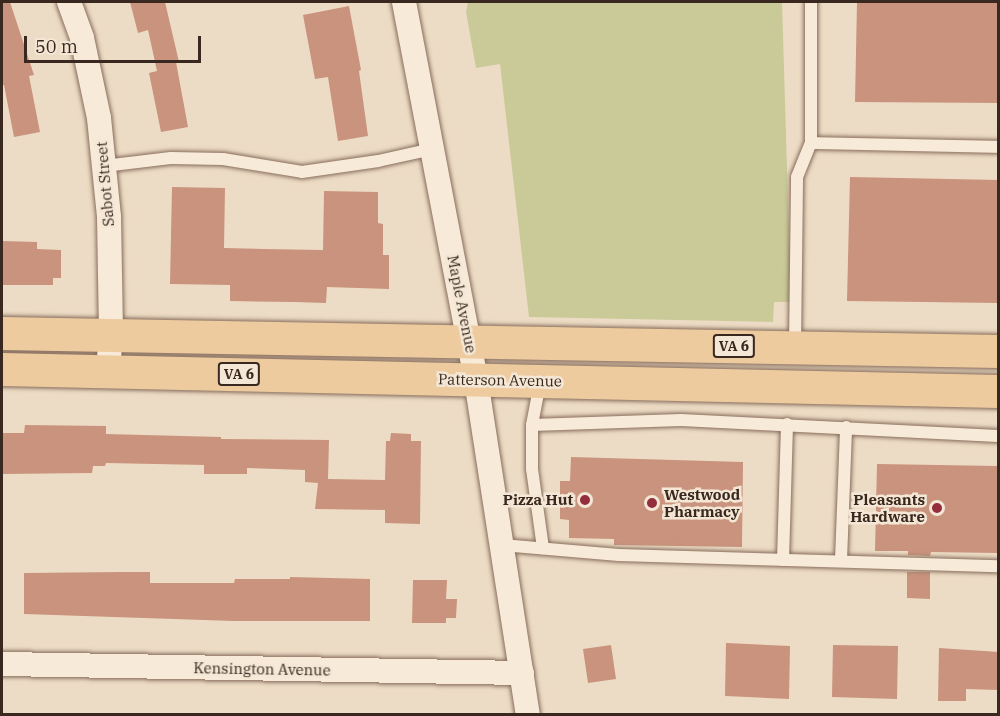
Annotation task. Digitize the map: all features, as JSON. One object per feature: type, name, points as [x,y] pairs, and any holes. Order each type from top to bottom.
[{"type":"main road","name":"VA 6","points":[[2,333],[999,351]]},
{"type":"main road","name":"Patterson Avenue","points":[[2,369],[999,391]]},
{"type":"street","name":"Sabot Street","points":[[69,2],[84,50],[99,118],[109,217],[111,335],[108,371]]},
{"type":"street","name":"Maple Avenue","points":[[404,2],[476,380],[528,714]]},
{"type":"street","name":"Kensington Avenue","points":[[2,664],[522,673]]},
{"type":"lane","points":[[795,347],[797,177],[811,143],[812,2]]},
{"type":"lane","points":[[811,143],[999,147]]},
{"type":"lane","points":[[104,166],[171,158],[223,159],[302,172],[378,161],[432,148]]},
{"type":"lane","points":[[541,381],[532,425],[532,469],[543,548]]},
{"type":"lane","points":[[532,425],[681,420],[999,436]]},
{"type":"lane","points":[[783,560],[787,424]]},
{"type":"lane","points":[[841,560],[846,427]]},
{"type":"lane","points":[[502,544],[619,555],[999,566]]},
{"type":"green space","points":[[468,2],[782,2],[791,302],[774,302],[773,322],[529,317],[500,64],[476,68],[466,12]]},
{"type":"building","points":[[2,2],[10,2],[34,75],[29,76],[40,132],[14,137],[4,85],[2,85]]},
{"type":"building","points":[[130,2],[165,2],[179,62],[176,62],[188,127],[161,132],[149,73],[157,71],[148,30],[138,33]]},
{"type":"building","points":[[857,2],[999,2],[999,103],[855,102]]},
{"type":"building","points":[[349,6],[361,70],[359,71],[368,136],[338,141],[328,77],[315,79],[303,15]]},
{"type":"building","points":[[850,177],[999,180],[999,303],[847,301]]},
{"type":"building","points":[[172,187],[225,188],[224,248],[264,249],[323,250],[324,191],[378,192],[378,223],[383,224],[383,255],[389,255],[389,289],[327,287],[326,303],[230,301],[230,285],[170,284]]},
{"type":"building","points":[[2,241],[37,242],[37,249],[61,250],[61,278],[53,278],[53,285],[2,285]]},
{"type":"building","points":[[25,425],[106,426],[106,434],[221,437],[221,439],[329,440],[328,479],[385,480],[386,441],[390,441],[391,433],[411,434],[411,441],[421,441],[420,524],[385,523],[385,510],[315,509],[318,483],[305,482],[305,470],[247,468],[247,474],[204,474],[204,465],[106,463],[105,466],[93,466],[92,473],[2,474],[2,433],[24,433]]},
{"type":"building","points":[[571,457],[743,462],[742,547],[614,545],[614,539],[569,538],[569,520],[560,519],[560,481],[570,481]]},
{"type":"building","name":"Pleasants Hardware","points":[[877,464],[999,466],[999,553],[931,552],[930,556],[908,555],[908,551],[875,551]]},
{"type":"building","points":[[150,572],[150,583],[234,583],[235,579],[290,579],[290,577],[370,579],[370,621],[234,621],[24,614],[24,573]]},
{"type":"building","points":[[907,572],[930,572],[930,599],[907,598]]},
{"type":"building","points":[[413,580],[447,580],[446,599],[457,599],[456,618],[446,618],[446,623],[412,623]]},
{"type":"building","points":[[726,643],[790,646],[789,699],[725,696]]},
{"type":"building","points":[[611,645],[616,679],[588,683],[583,649]]},
{"type":"building","points":[[833,645],[898,646],[897,699],[832,697]]},
{"type":"building","points":[[939,648],[999,652],[999,690],[966,689],[966,701],[938,701]]},
{"type":"place","name":"Pizza Hut","points":[[585,500]]},
{"type":"place","name":"Westwood Pharmacy","points":[[652,503]]},
{"type":"place","name":"Pleasants Hardware","points":[[937,508]]}]
